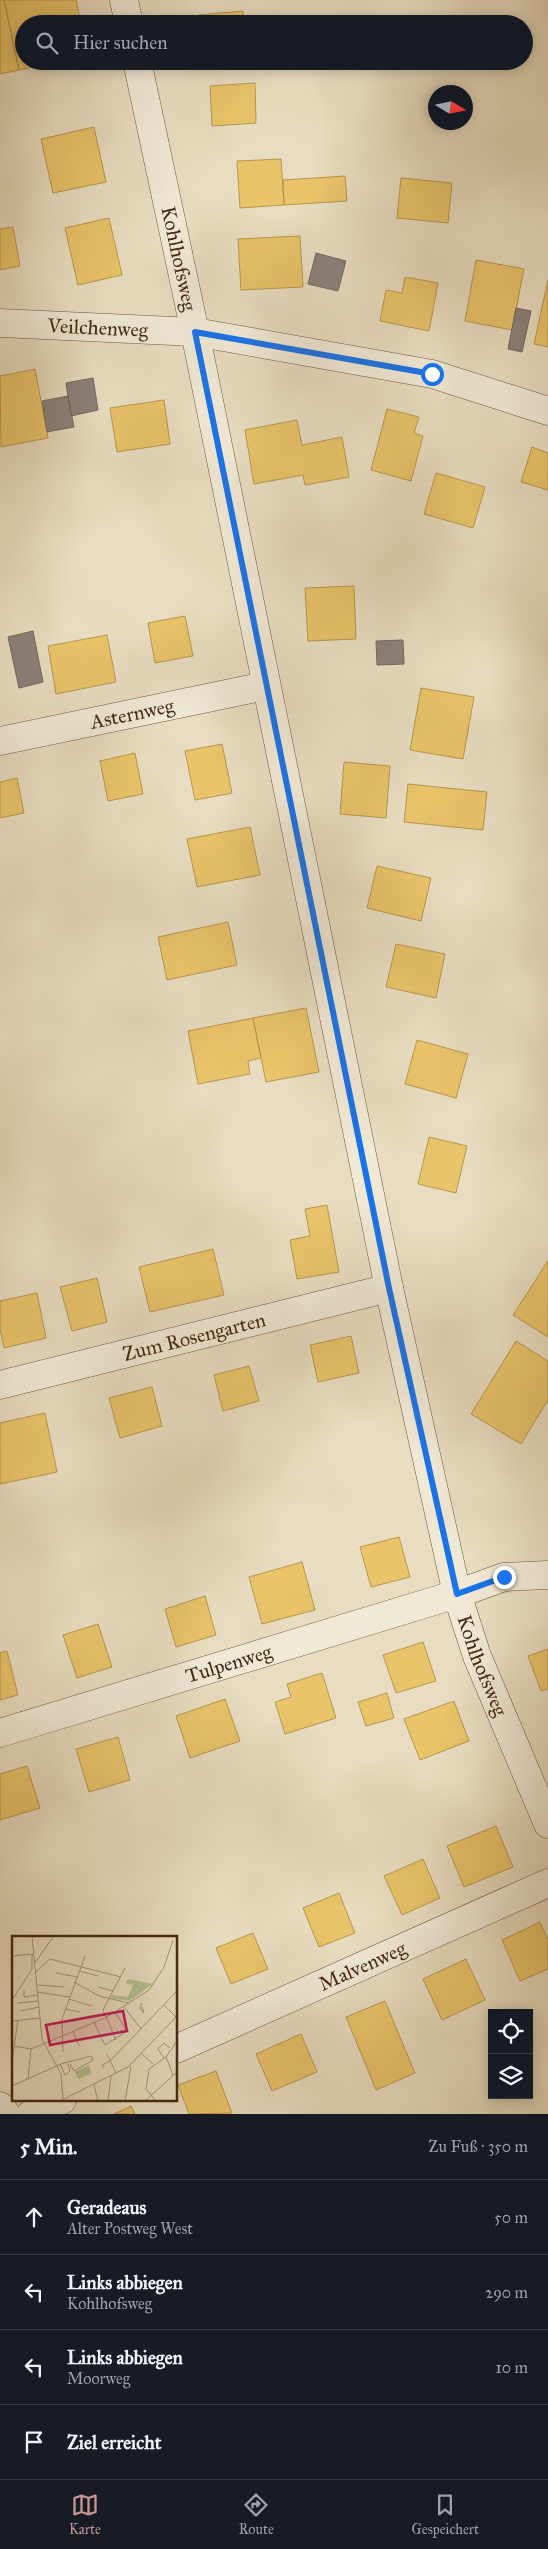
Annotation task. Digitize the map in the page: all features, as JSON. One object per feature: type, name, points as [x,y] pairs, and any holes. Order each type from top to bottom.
[{"type":"street","points":[[124,0],[127,15]]},
{"type":"street","name":"Kohlhofsweg","points":[[139,70],[195,332],[265,686],[389,1288],[457,1594],[477,1656],[548,1824]]},
{"type":"street","name":"Veilchenweg","points":[[0,323],[195,332],[432,374],[548,411]]},
{"type":"street","name":"Asternweg","points":[[0,741],[265,686]]},
{"type":"street","name":"Zum Rosengarten","points":[[0,1385],[389,1288]]},
{"type":"street","name":"Tulpenweg","points":[[0,1733],[457,1594],[504,1577],[548,1575]]},
{"type":"street","name":"Malvenweg","points":[[178,2048],[548,1884]]},
{"type":"street","points":[[31,2114],[58,2102]]},
{"type":"street","points":[[0,2106],[6,2114]]},
{"type":"building: Wohnen","points":[[0,0],[4,0],[15,51],[15,70],[19,70],[0,74]]},
{"type":"building: Wohnen","points":[[4,0],[76,0],[79,15],[15,15],[15,51]]},
{"type":"building: Wohnen","points":[[243,11],[243,15],[198,15]]},
{"type":"building: Wohnen","points":[[255,83],[256,123],[212,126],[210,86]]},
{"type":"building: Wohnen","points":[[94,127],[106,182],[53,193],[41,139]]},
{"type":"building: Wohnen","points":[[281,159],[284,205],[240,208],[237,161]]},
{"type":"building: Wohnen","points":[[345,176],[347,201],[284,205],[283,180]]},
{"type":"building: Wohnen","points":[[401,178],[452,183],[448,223],[397,218]]},
{"type":"building: Wohnen","points":[[109,218],[122,275],[78,285],[65,228]]},
{"type":"building: Wohnen","points":[[13,227],[20,266],[0,270],[0,229]]},
{"type":"building: Wohnen","points":[[300,236],[303,287],[241,290],[238,239]]},
{"type":"building: Wohnen","points":[[476,260],[524,269],[512,330],[465,321]]},
{"type":"building: Wohnen","points":[[405,277],[438,283],[429,331],[380,321],[386,290],[402,293]]},
{"type":"building: Wohnen","points":[[548,280],[548,347],[534,344]]},
{"type":"building: Wohnen","points":[[35,369],[48,438],[1,447],[0,376]]},
{"type":"building: Wohnen","points":[[164,400],[170,444],[117,452],[110,408]]},
{"type":"building: Wohnen","points":[[387,409],[419,417],[414,433],[423,436],[411,481],[371,470]]},
{"type":"building: Wohnen","points":[[297,420],[302,445],[342,437],[349,477],[305,485],[303,475],[254,484],[245,430]]},
{"type":"building: Wohnen","points":[[532,447],[548,453],[548,490],[521,482]]},
{"type":"building: Wohnen","points":[[436,473],[485,487],[473,528],[424,514]]},
{"type":"building: Wohnen","points":[[354,586],[356,639],[308,641],[305,588]]},
{"type":"building: Wohnen","points":[[185,616],[193,656],[155,663],[148,623]]},
{"type":"building: Wohnen","points":[[107,635],[116,682],[56,694],[48,646]]},
{"type":"building: Wohnen","points":[[421,688],[474,697],[463,759],[410,750]]},
{"type":"building: Wohnen","points":[[222,744],[232,793],[195,800],[185,751]]},
{"type":"building: Wohnen","points":[[135,753],[143,794],[108,801],[100,761]]},
{"type":"building: Wohnen","points":[[344,762],[390,766],[386,818],[340,814]]},
{"type":"building: Wohnen","points":[[17,778],[24,813],[0,818],[0,782]]},
{"type":"building: Wohnen","points":[[408,784],[487,792],[483,830],[404,822]]},
{"type":"building: Wohnen","points":[[250,827],[260,875],[197,887],[187,839]]},
{"type":"building: Wohnen","points":[[377,866],[431,878],[421,921],[367,908]]},
{"type":"building: Wohnen","points":[[228,922],[237,965],[167,980],[158,937]]},
{"type":"building: Wohnen","points":[[396,944],[445,954],[436,998],[386,987]]},
{"type":"building: Wohnen","points":[[306,1008],[319,1072],[266,1082],[253,1018]]},
{"type":"building: Wohnen","points":[[253,1018],[261,1058],[248,1061],[250,1074],[198,1084],[188,1031]]},
{"type":"building: Wohnen","points":[[417,1040],[468,1054],[456,1098],[405,1084]]},
{"type":"building: Wohnen","points":[[429,1137],[467,1146],[456,1193],[418,1184]]},
{"type":"building: Wohnen","points":[[327,1205],[339,1272],[297,1279],[290,1240],[310,1236],[305,1209]]},
{"type":"building: Wohnen","points":[[213,1249],[224,1295],[150,1312],[139,1267]]},
{"type":"building: Wohnen","points":[[548,1261],[548,1337],[513,1315]]},
{"type":"building: Wohnen","points":[[97,1278],[107,1322],[72,1331],[60,1287]]},
{"type":"building: Wohnen","points":[[37,1293],[46,1338],[4,1348],[0,1329],[0,1301]]},
{"type":"building: Wohnen","points":[[351,1336],[359,1373],[318,1382],[310,1345]]},
{"type":"building: Wohnen","points":[[516,1341],[548,1361],[548,1400],[521,1444],[471,1414]]},
{"type":"building: Wohnen","points":[[249,1366],[259,1401],[223,1411],[214,1375]]},
{"type":"building: Wohnen","points":[[152,1387],[162,1426],[120,1438],[109,1398]]},
{"type":"building: Wohnen","points":[[45,1413],[57,1472],[0,1484],[0,1423]]},
{"type":"building: Wohnen","points":[[399,1537],[410,1577],[371,1587],[360,1547]]},
{"type":"building: Wohnen","points":[[302,1562],[315,1610],[262,1624],[249,1577]]},
{"type":"building: Wohnen","points":[[205,1596],[216,1635],[176,1647],[165,1609]]},
{"type":"building: Wohnen","points":[[98,1624],[112,1667],[77,1678],[63,1635]]},
{"type":"building: Wohnen","points":[[423,1642],[436,1681],[396,1693],[383,1655]]},
{"type":"building: Wohnen","points":[[548,1649],[548,1689],[541,1691],[528,1656]]},
{"type":"building: Wohnen","points":[[7,1651],[18,1695],[0,1700],[0,1653]]},
{"type":"building: Wohnen","points":[[322,1673],[336,1718],[285,1734],[275,1702],[291,1697],[287,1684]]},
{"type":"building: Wohnen","points":[[387,1693],[394,1718],[366,1726],[358,1702]]},
{"type":"building: Wohnen","points":[[225,1699],[240,1741],[190,1758],[176,1716]]},
{"type":"building: Wohnen","points":[[454,1701],[469,1741],[420,1760],[404,1719]]},
{"type":"building: Wohnen","points":[[118,1737],[130,1780],[89,1792],[76,1749]]},
{"type":"building: Wohnen","points":[[27,1766],[40,1808],[0,1820],[0,1774]]},
{"type":"building: Wohnen","points":[[496,1826],[513,1867],[464,1887],[447,1846]]},
{"type":"building: Wohnen","points":[[423,1859],[440,1898],[402,1915],[384,1876]]},
{"type":"building: Wohnen","points":[[339,1893],[355,1933],[319,1947],[303,1908]]},
{"type":"building: Wohnen","points":[[540,1922],[548,1940],[548,1969],[520,1981],[502,1940]]},
{"type":"building: Wohnen","points":[[253,1933],[268,1969],[231,1984],[216,1948]]},
{"type":"building: Wohnen","points":[[466,1959],[485,2000],[442,2020],[423,1979]]},
{"type":"building: Wohnen","points":[[385,2001],[415,2073],[376,2090],[346,2017]]},
{"type":"building: Wohnen","points":[[301,2034],[317,2072],[272,2091],[256,2054]]},
{"type":"building: Wohnen","points":[[216,2071],[232,2113],[189,2114],[178,2085]]},
{"type":"building: Wohnen","points":[[131,2106],[135,2114],[114,2114]]},
{"type":"building: Industrie","points":[[316,253],[346,261],[338,291],[308,284]]},
{"type":"building: Industrie","points":[[516,308],[531,311],[522,352],[508,349]]},
{"type":"building: Industrie","points":[[93,378],[98,410],[71,416],[66,383]]},
{"type":"building: Industrie","points":[[68,396],[74,427],[47,432],[42,401]]},
{"type":"building: Industrie","points":[[33,631],[43,682],[19,688],[8,637]]},
{"type":"building: Industrie","points":[[403,640],[404,664],[377,665],[376,641]]},
{"type":"route","points":[[432,374],[195,332],[265,686],[389,1288],[457,1594],[504,1577]]}]
